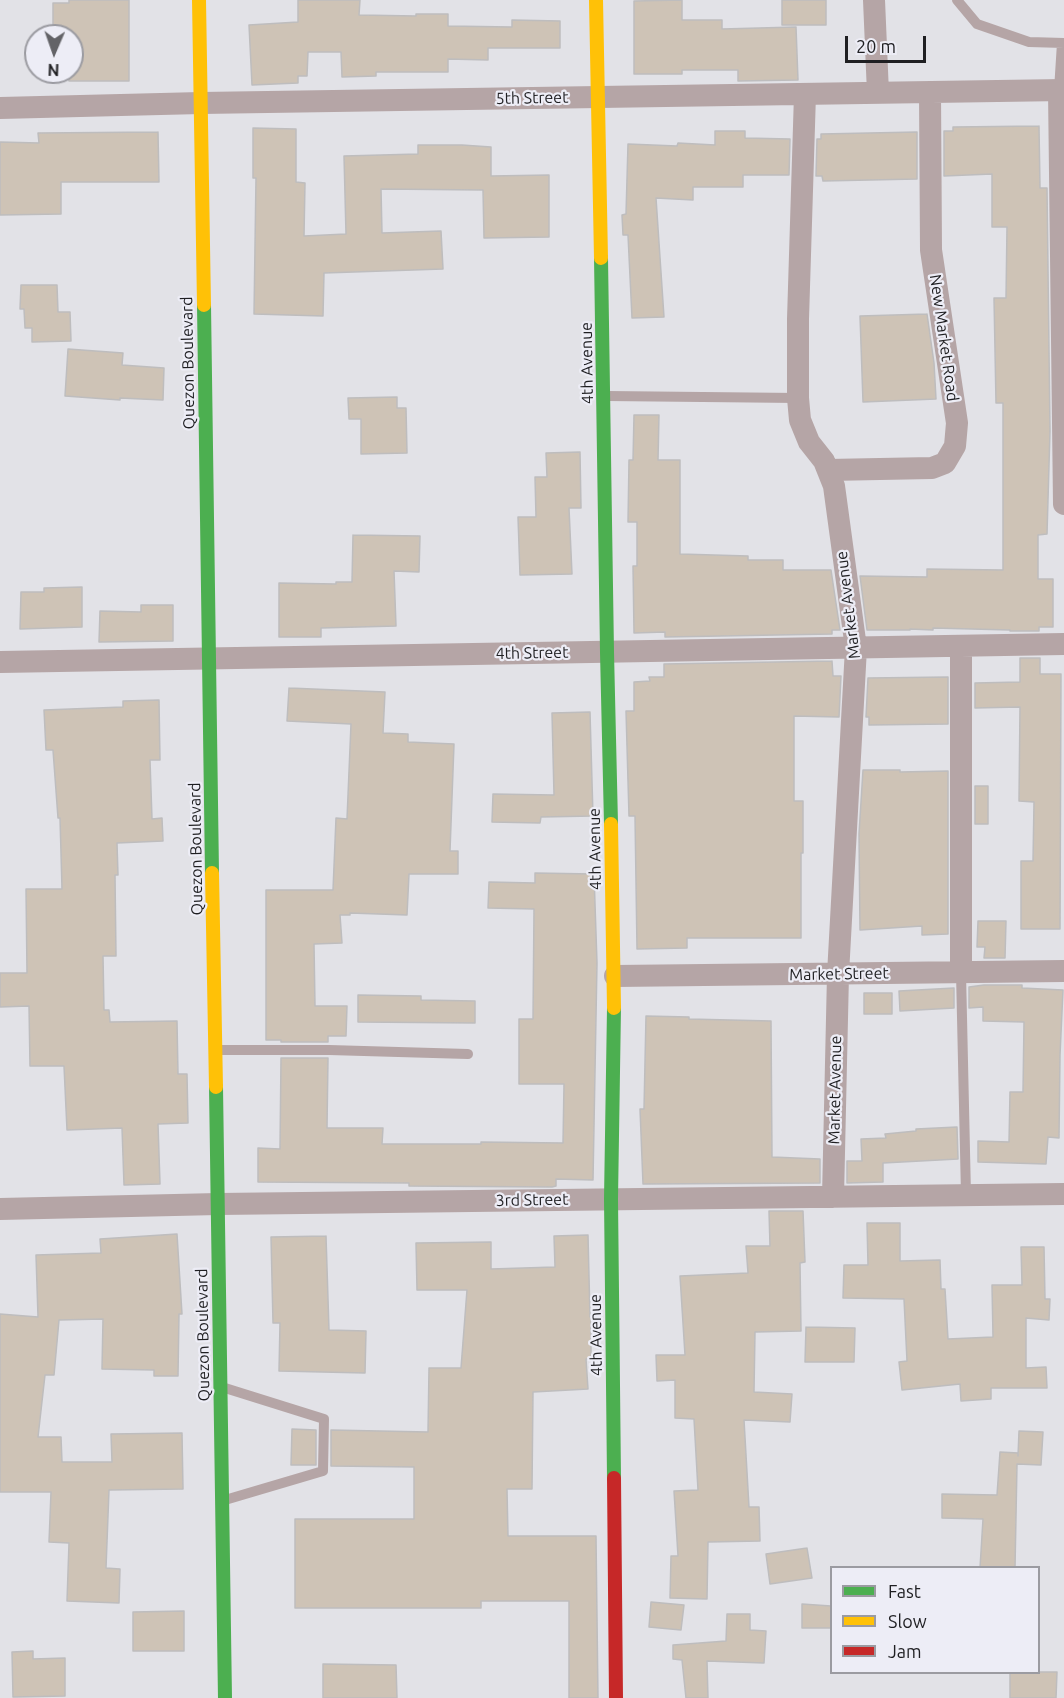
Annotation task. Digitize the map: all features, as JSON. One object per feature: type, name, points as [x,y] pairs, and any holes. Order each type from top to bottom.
[{"type":"main road","name":"Quezon Boulevard","points":[[199,0],[225,1698]]},
{"type":"main road","name":"4th Avenue","points":[[596,0],[615,976],[612,1199],[616,1698]]},
{"type":"street","points":[[874,0],[878,93]]},
{"type":"street","name":"5th Street","points":[[0,108],[1061,90]]},
{"type":"street","points":[[1061,90],[1064,504]]},
{"type":"street","name":"New Market Road","points":[[828,470],[932,468],[945,463],[956,446],[957,423],[931,250],[930,92]]},
{"type":"street","name":"Market Avenue","points":[[805,94],[798,319],[800,420],[809,442],[824,461],[834,486],[856,648],[838,974],[833,1197]]},
{"type":"street","name":"4th Street","points":[[0,662],[1064,644]]},
{"type":"street","points":[[961,646],[961,973]]},
{"type":"street","name":"Market Street","points":[[615,976],[1064,971]]},
{"type":"street","name":"3rd Street","points":[[0,1209],[218,1204],[1064,1194]]},
{"type":"lane","points":[[957,0],[977,24],[1029,42],[1063,43],[1061,90]]},
{"type":"lane","points":[[604,396],[798,398]]},
{"type":"lane","points":[[961,973],[966,1195]]},
{"type":"lane","points":[[215,1050],[329,1050],[468,1054]]},
{"type":"lane","points":[[220,1386],[324,1419],[323,1471],[222,1501]]},
{"type":"building","points":[[69,0],[129,0],[129,81],[84,81],[84,24],[53,24],[53,3],[69,3]]},
{"type":"building","points":[[298,0],[360,0],[359,15],[448,14],[448,26],[512,27],[512,20],[560,21],[560,48],[488,48],[488,60],[448,59],[448,72],[376,72],[376,76],[342,77],[341,52],[308,52],[307,76],[298,76],[298,83],[252,85],[249,25],[298,22]]},
{"type":"building","points":[[682,0],[682,20],[722,20],[722,29],[796,27],[798,80],[738,81],[738,70],[682,70],[682,74],[634,74],[634,1]]},
{"type":"building","points":[[782,0],[826,0],[826,25],[782,25]]},
{"type":"building","points":[[1039,126],[1040,188],[1047,188],[1050,431],[1047,534],[1038,535],[1038,579],[1053,579],[1053,627],[1039,627],[1039,631],[933,628],[933,630],[867,630],[860,576],[927,577],[927,569],[1003,570],[1003,403],[996,403],[994,298],[1006,298],[1007,227],[992,227],[992,174],[944,176],[944,131],[953,131],[953,127]]},
{"type":"building","points":[[253,128],[296,129],[296,182],[305,183],[304,236],[346,234],[344,156],[418,154],[418,145],[462,145],[491,147],[491,176],[549,175],[549,237],[484,238],[483,190],[381,189],[382,233],[441,231],[443,269],[324,273],[323,316],[254,314],[256,178],[253,178]]},
{"type":"building","points":[[715,131],[745,131],[745,138],[790,139],[789,175],[743,175],[743,187],[693,187],[693,200],[656,198],[664,317],[632,318],[628,235],[623,235],[622,215],[626,214],[628,144],[715,145]]},
{"type":"building","points":[[158,132],[159,182],[61,182],[61,214],[0,215],[0,142],[39,143],[38,133]]},
{"type":"building","points":[[917,132],[917,179],[823,181],[822,176],[816,176],[817,139],[821,139],[821,134]]},
{"type":"building","points":[[21,285],[57,285],[58,312],[70,312],[71,341],[32,342],[32,328],[25,328],[24,309],[20,309]]},
{"type":"building","points":[[927,314],[934,363],[936,399],[863,402],[860,316]]},
{"type":"building","points":[[68,349],[123,353],[122,365],[164,368],[163,400],[65,396]]},
{"type":"building","points":[[397,397],[397,408],[406,408],[407,453],[361,454],[361,419],[349,419],[348,398]]},
{"type":"building","points":[[634,415],[659,415],[658,460],[680,460],[680,554],[748,556],[748,560],[783,560],[783,570],[831,570],[840,630],[832,630],[832,634],[665,637],[665,632],[634,633],[633,566],[637,566],[637,522],[628,522],[629,460],[633,460]]},
{"type":"building","points":[[580,452],[581,508],[569,508],[572,574],[520,575],[518,517],[536,517],[535,477],[547,477],[546,453]]},
{"type":"building","points":[[353,535],[420,536],[419,572],[394,571],[396,626],[321,628],[321,637],[279,637],[279,583],[352,582]]},
{"type":"building","points":[[82,587],[82,627],[20,629],[21,592],[44,592],[44,588]]},
{"type":"building","points":[[141,605],[173,605],[173,641],[99,642],[100,611],[141,612]]},
{"type":"building","points":[[1020,658],[1040,658],[1040,674],[1061,674],[1060,929],[1021,929],[1021,861],[1033,861],[1034,802],[1019,801],[1020,707],[975,708],[975,683],[1020,682]]},
{"type":"building","points":[[832,661],[833,676],[841,676],[839,717],[794,716],[794,801],[803,801],[801,938],[687,938],[687,948],[637,949],[635,816],[629,816],[626,711],[634,711],[634,682],[650,681],[649,677],[664,677],[664,664]]},
{"type":"building","points":[[948,677],[948,724],[869,725],[869,717],[866,717],[868,678]]},
{"type":"building","points":[[289,688],[385,692],[383,733],[408,734],[408,742],[454,744],[450,851],[458,851],[458,874],[409,874],[407,915],[350,913],[350,915],[340,915],[342,943],[314,944],[315,1006],[347,1006],[346,1036],[328,1036],[328,1042],[266,1040],[266,890],[333,890],[336,818],[347,819],[351,724],[287,721]]},
{"type":"building","points":[[159,700],[160,760],[150,760],[152,819],[162,818],[163,841],[117,843],[116,956],[103,956],[104,1010],[109,1010],[110,1022],[177,1021],[178,1074],[187,1074],[188,1123],[158,1124],[160,1184],[124,1185],[122,1128],[67,1130],[64,1066],[30,1066],[29,1006],[0,1007],[0,973],[27,973],[26,889],[62,889],[60,818],[58,818],[53,750],[46,750],[44,710],[123,707],[123,701]]},
{"type":"building","points":[[590,712],[593,816],[541,817],[540,823],[492,822],[493,794],[554,795],[552,713]]},
{"type":"building","points":[[863,770],[948,771],[948,934],[922,935],[922,926],[860,930],[859,834]]},
{"type":"building","points":[[975,786],[988,786],[988,824],[975,824]]},
{"type":"building","points":[[535,873],[594,874],[597,963],[593,1180],[556,1179],[556,1186],[552,1187],[258,1182],[258,1148],[280,1149],[281,1058],[328,1058],[327,1128],[383,1128],[382,1144],[563,1143],[564,1084],[519,1084],[519,1019],[533,1019],[534,909],[488,908],[489,882],[535,883]]},
{"type":"building","points":[[978,921],[1006,921],[1005,958],[984,958],[985,947],[977,947]]},
{"type":"building","points":[[1022,985],[1022,988],[1063,990],[1059,1138],[1048,1137],[1046,1164],[978,1162],[978,1141],[1009,1142],[1010,1092],[1023,1092],[1024,1022],[983,1021],[983,1007],[969,1008],[969,987]]},
{"type":"building","points":[[954,988],[954,1008],[900,1011],[899,991]]},
{"type":"building","points":[[864,993],[892,993],[892,1014],[864,1014]]},
{"type":"building","points":[[358,995],[421,996],[421,1000],[475,1001],[475,1023],[358,1022]]},
{"type":"building","points":[[646,1016],[771,1021],[772,1157],[820,1159],[820,1183],[643,1184],[640,1109],[644,1109]]},
{"type":"building","points":[[957,1127],[958,1159],[883,1163],[883,1182],[847,1183],[847,1161],[862,1161],[861,1139],[886,1138],[885,1134],[916,1131],[916,1129]]},
{"type":"building","points":[[769,1211],[803,1211],[805,1262],[800,1263],[801,1331],[755,1332],[754,1392],[792,1394],[790,1422],[744,1420],[749,1507],[759,1507],[760,1541],[708,1542],[707,1599],[670,1598],[671,1556],[678,1556],[674,1491],[698,1490],[694,1419],[675,1418],[675,1380],[657,1381],[656,1355],[685,1355],[680,1276],[748,1273],[746,1246],[770,1246]]},
{"type":"building","points":[[867,1223],[900,1223],[900,1261],[940,1260],[941,1289],[945,1289],[948,1339],[993,1337],[992,1285],[1022,1285],[1021,1247],[1044,1247],[1045,1299],[1050,1299],[1049,1320],[1026,1318],[1026,1368],[1046,1367],[1047,1388],[991,1388],[991,1399],[961,1401],[960,1384],[902,1390],[899,1362],[907,1361],[904,1299],[843,1298],[844,1265],[868,1265]]},
{"type":"building","points":[[177,1234],[182,1314],[179,1314],[178,1376],[154,1376],[154,1370],[102,1369],[103,1319],[59,1320],[54,1375],[45,1375],[38,1437],[61,1437],[62,1462],[112,1462],[111,1434],[182,1433],[183,1489],[109,1490],[106,1568],[120,1569],[119,1603],[67,1601],[69,1543],[49,1542],[51,1492],[0,1492],[0,1314],[38,1317],[36,1255],[101,1253],[100,1239]]},
{"type":"building","points":[[588,1235],[591,1359],[586,1359],[588,1389],[533,1392],[532,1489],[507,1489],[508,1536],[596,1536],[598,1698],[569,1698],[569,1601],[481,1601],[481,1608],[295,1608],[295,1519],[414,1519],[414,1467],[331,1466],[331,1430],[428,1432],[429,1368],[461,1368],[467,1290],[417,1290],[416,1243],[491,1242],[491,1269],[555,1267],[554,1236]]},
{"type":"building","points":[[326,1236],[329,1330],[366,1331],[365,1373],[279,1371],[280,1323],[273,1323],[271,1237]]},
{"type":"building","points":[[806,1327],[855,1328],[854,1362],[805,1362]]},
{"type":"building","points":[[292,1429],[316,1430],[316,1465],[291,1465]]},
{"type":"building","points":[[1019,1431],[1043,1432],[1041,1465],[1017,1464],[1015,1566],[980,1566],[983,1519],[942,1518],[942,1494],[997,1495],[1000,1452],[1018,1453],[1018,1456]]},
{"type":"building","points":[[807,1548],[812,1578],[770,1584],[766,1554]]},
{"type":"building","points":[[651,1602],[684,1605],[681,1630],[649,1627]]},
{"type":"building","points":[[802,1604],[830,1606],[830,1628],[802,1628]]},
{"type":"building","points":[[184,1611],[184,1651],[133,1651],[133,1612]]},
{"type":"building","points":[[727,1614],[750,1614],[750,1630],[766,1631],[764,1663],[707,1661],[708,1698],[686,1698],[682,1660],[673,1659],[673,1645],[726,1641]]},
{"type":"building","points":[[33,1651],[33,1659],[65,1658],[65,1696],[13,1697],[12,1652]]},
{"type":"building","points":[[323,1664],[396,1665],[397,1698],[323,1698]]},
{"type":"building","points":[[1057,1672],[1056,1698],[1010,1698],[1010,1674]]},
{"type":"traffic: fast","points":[[601,258],[611,824]]},
{"type":"traffic: fast","points":[[204,305],[212,873]]},
{"type":"traffic: fast","points":[[614,1008],[611,1199],[614,1478]]},
{"type":"traffic: fast","points":[[216,1087],[225,1698]]},
{"type":"traffic: slow","points":[[199,0],[204,305]]},
{"type":"traffic: slow","points":[[596,0],[601,258]]},
{"type":"traffic: slow","points":[[611,824],[614,1008]]},
{"type":"traffic: slow","points":[[212,873],[216,1087]]},
{"type":"traffic: jam","points":[[614,1478],[616,1698]]}]
